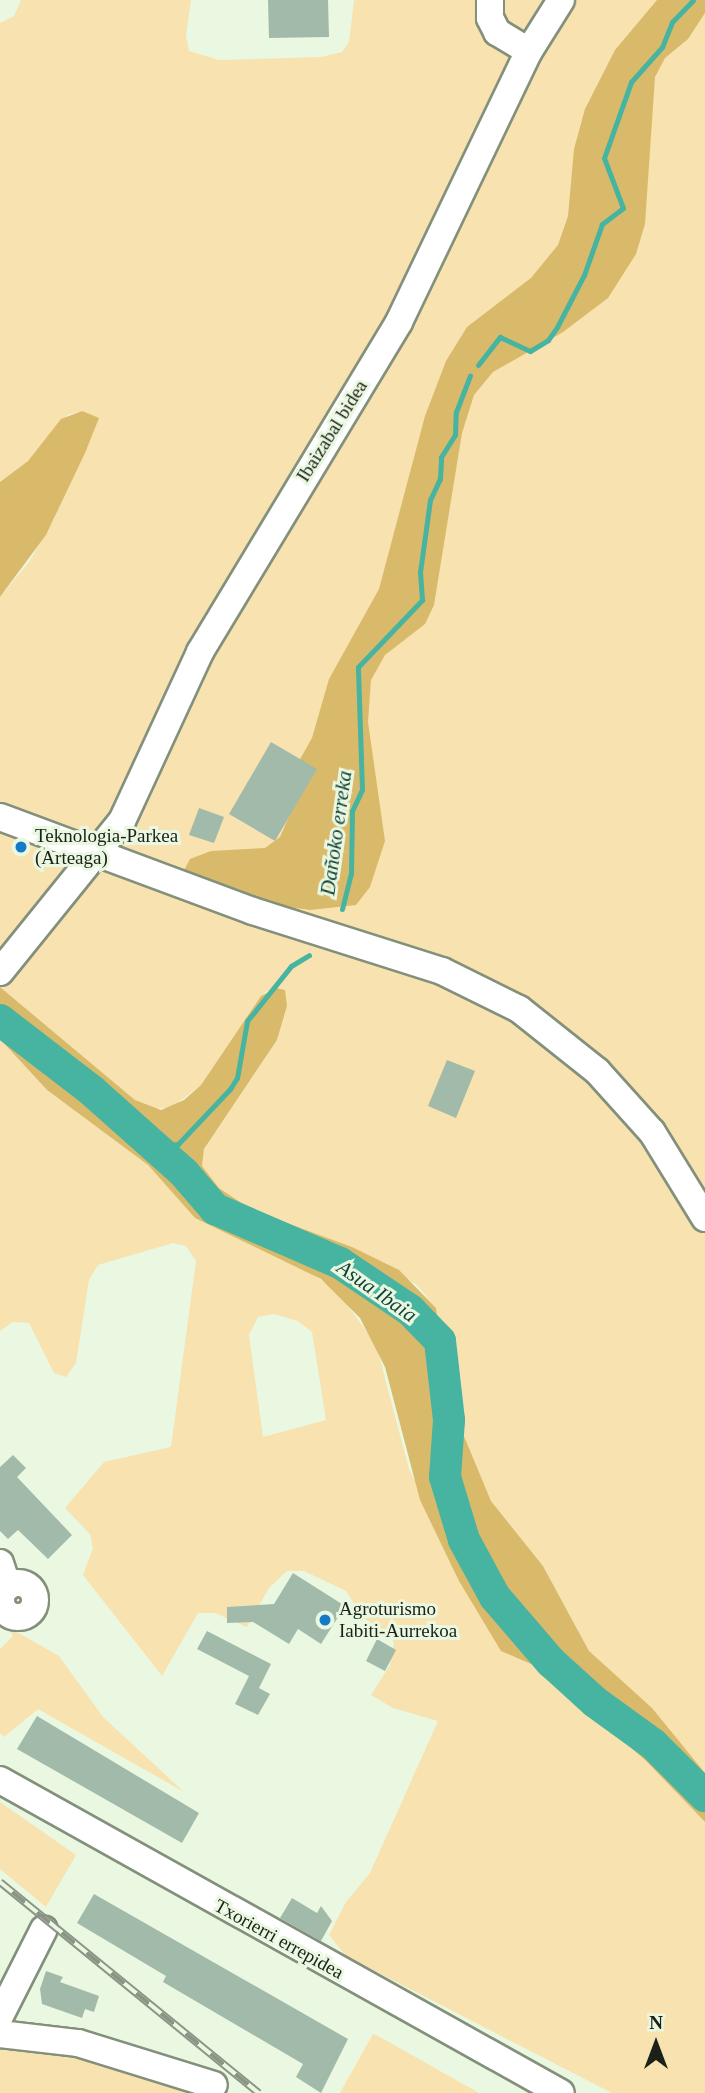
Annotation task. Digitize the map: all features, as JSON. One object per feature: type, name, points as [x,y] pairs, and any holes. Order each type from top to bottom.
[{"type":"street","points":[[490,0],[490,19],[497,32],[529,51]]},
{"type":"street","name":"Ibaizabal bidea","points":[[0,972],[122,821],[206,640],[399,322],[529,51],[561,0]]},
{"type":"street","points":[[0,817],[94,855],[442,971],[519,1009],[597,1071],[652,1132],[705,1218]]},
{"type":"street","name":"Txorierri errepidea","points":[[0,1780],[561,2093]]},
{"type":"street","points":[[0,2016],[44,1929]]},
{"type":"street","points":[[0,2034],[78,2043],[214,2085]]},
{"type":"shaded area","points":[[21,0],[191,0],[186,36],[189,51],[219,60],[321,57],[342,52],[349,42],[354,0],[705,0],[705,1773],[589,1651],[543,1566],[491,1501],[454,1412],[436,1308],[417,1285],[352,1247],[252,1210],[219,1188],[202,1166],[204,1149],[277,1040],[287,1006],[269,990],[261,996],[201,1085],[172,1107],[153,1109],[135,1100],[0,987],[0,597],[29,562],[55,518],[82,411],[67,415],[28,461],[0,482],[0,23],[14,16]]},
{"type":"shaded area","points":[[657,0],[705,0],[705,13],[688,39],[665,58],[655,77],[645,224],[636,254],[608,298],[563,332],[493,372],[474,395],[462,433],[434,605],[425,624],[385,655],[371,680],[368,722],[385,841],[370,887],[356,905],[310,910],[266,904],[181,876],[190,859],[211,851],[265,848],[280,837],[291,812],[299,761],[312,738],[329,679],[379,589],[425,416],[446,361],[467,327],[531,278],[558,245],[568,216],[574,149],[585,109],[615,50]]},
{"type":"shaded area","points":[[82,411],[99,418],[85,453],[46,535],[0,597],[0,482],[28,461],[61,419]]},
{"type":"shaded area","points":[[0,987],[135,1100],[161,1110],[184,1100],[201,1085],[261,996],[276,988],[285,990],[287,1006],[277,1040],[204,1149],[202,1166],[219,1188],[252,1210],[352,1247],[399,1270],[436,1308],[454,1412],[491,1501],[543,1566],[589,1651],[652,1708],[705,1773],[705,1822],[646,1761],[538,1667],[501,1651],[459,1581],[420,1500],[385,1367],[360,1318],[321,1279],[195,1218],[148,1165],[47,1090],[0,1039]]},
{"type":"shaded area","points":[[0,1039],[47,1090],[148,1165],[195,1218],[303,1268],[337,1291],[376,1344],[409,1469],[501,1650],[538,1667],[646,1761],[705,1822],[705,2093],[612,2093],[346,1956],[329,1935],[346,1902],[370,1873],[438,1721],[393,1708],[371,1695],[390,1665],[394,1643],[387,1632],[363,1618],[346,1591],[304,1571],[287,1571],[269,1588],[247,1627],[215,1613],[198,1613],[162,1676],[83,1575],[93,1548],[90,1534],[65,1508],[104,1462],[171,1447],[196,1261],[186,1246],[173,1243],[98,1265],[89,1280],[76,1363],[66,1377],[54,1373],[29,1323],[13,1322],[0,1331]],"holes":[[[274,1314],[298,1321],[312,1332],[326,1420],[263,1437],[249,1335],[258,1317]]]},
{"type":"shaded area","points":[[8,1627],[59,1656],[103,1717],[184,1792],[38,1709],[4,1737],[0,1733],[0,1649],[13,1636]]},
{"type":"shaded area","points":[[0,1802],[76,1855],[46,1907],[0,1869]]},
{"type":"shaded area","points":[[373,2034],[380,2037],[479,2093],[340,2093]]},
{"type":"shaded area","points":[[0,2040],[75,2049],[204,2093],[0,2093]]},
{"type":"building","points":[[268,0],[328,0],[329,37],[269,38]]},
{"type":"building","points":[[271,742],[317,769],[275,841],[229,814]]},
{"type":"building","points":[[199,808],[224,817],[214,843],[189,835]]},
{"type":"building","points":[[447,1060],[475,1071],[456,1118],[428,1106]]},
{"type":"building","points":[[13,1455],[26,1468],[17,1477],[72,1535],[48,1559],[18,1530],[8,1539],[0,1531],[0,1467]]},
{"type":"building","points":[[293,1573],[345,1606],[321,1644],[298,1629],[289,1644],[253,1622],[227,1623],[227,1607],[274,1604]]},
{"type":"building","points":[[207,1631],[271,1664],[259,1688],[270,1694],[258,1715],[235,1704],[249,1676],[197,1649]]},
{"type":"building","points":[[377,1639],[396,1650],[385,1671],[366,1661]]},
{"type":"building","points":[[37,1716],[199,1813],[182,1843],[17,1749]]},
{"type":"building","points":[[94,1894],[348,2039],[321,2093],[296,2077],[303,2064],[163,1982],[166,1976],[77,1923]]},
{"type":"building","points":[[292,1898],[317,1913],[321,1906],[332,1921],[321,1941],[280,1918]]},
{"type":"building","points":[[46,1971],[63,1977],[60,1982],[99,1996],[94,2012],[85,2009],[82,2018],[42,2004],[40,1989]]},
{"type":"waterway","name":"Dañoko erreka","points":[[478,365],[500,337],[530,351],[548,340],[557,327],[584,275],[602,224],[623,208],[604,158],[631,82],[662,47],[672,22],[693,0]]},
{"type":"waterway","name":"Dañoko erreka","points":[[342,909],[351,874],[352,811],[362,790],[358,667],[422,600],[420,572],[430,500],[440,479],[441,457],[455,435],[456,412],[470,376]]},
{"type":"waterway","name":"Dañoko erreka","points":[[153,1147],[178,1144],[230,1089],[237,1078],[247,1021],[291,966],[309,955]]},
{"type":"waterway","name":"Asua Ibaia","points":[[0,1020],[91,1090],[184,1173],[215,1209],[340,1263],[410,1310],[440,1341],[449,1420],[445,1477],[464,1540],[495,1597],[551,1662],[595,1702],[653,1744],[705,1796]]},
{"type":"railway","points":[[0,1882],[259,2093]]},
{"type":"place","name":"Teknologia-Parkea (Arteaga)","points":[[21,847]]},
{"type":"place","name":"Agroturismo Iabiti-Aurrekoa","points":[[325,1620]]}]
